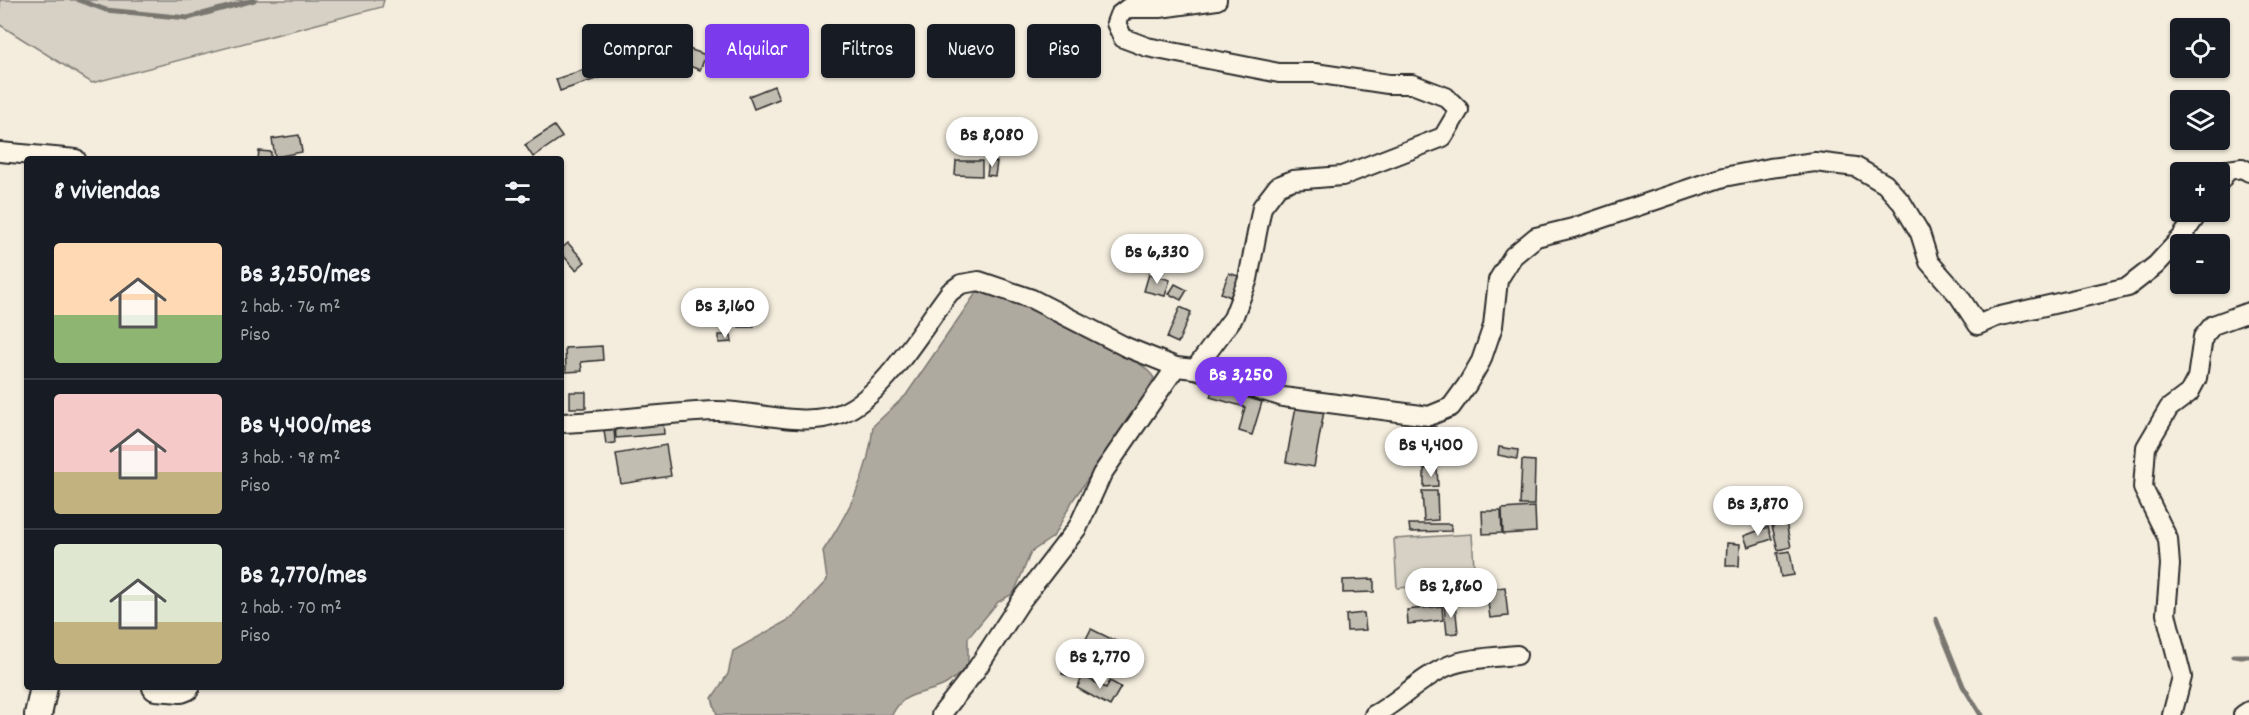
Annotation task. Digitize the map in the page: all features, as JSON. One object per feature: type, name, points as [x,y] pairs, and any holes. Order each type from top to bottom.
[{"type":"street","points":[[1195,369],[1233,318],[1248,279],[1262,207],[1278,186],[1293,180],[1342,176],[1443,137],[1459,110],[1446,97],[1412,84],[1388,84],[1315,73],[1279,73],[1146,47],[1124,38],[1116,23],[1119,15],[1128,8],[1160,8],[1217,0]]},
{"type":"street","points":[[0,152],[43,156]]},
{"type":"street","points":[[564,423],[717,411],[748,412],[783,418],[823,418],[843,413],[879,384],[950,292],[962,284],[980,281],[1032,299],[1126,347],[1176,367],[1195,369],[1283,397],[1429,417],[1451,407],[1467,385],[1480,361],[1493,326],[1498,280],[1514,256],[1536,237],[1680,194],[1724,177],[1815,162],[1856,167],[1885,184],[1902,203],[1920,234],[1929,262],[1959,296],[1978,325],[1996,317],[2128,287],[2156,265],[2192,222]]},
{"type":"street","points":[[2230,170],[2242,168],[2249,172]]},
{"type":"street","points":[[2172,715],[2181,677],[2166,614],[2170,565],[2168,539],[2143,488],[2146,447],[2169,408],[2189,393],[2197,378],[2203,337],[2212,325],[2249,312]]},
{"type":"street","points":[[941,715],[976,670],[1021,602],[1078,527],[1102,474],[1176,367]]},
{"type":"street","points":[[1374,715],[1388,707],[1408,689],[1450,664],[1517,655]]},
{"type":"street","points":[[38,715],[43,690]]},
{"type":"street","points":[[2243,715],[2249,711]]},
{"type":"shaded area","points":[[0,0],[384,0],[382,7],[92,83],[0,25]]},
{"type":"shaded area","points":[[992,291],[1104,342],[1143,367],[1154,378],[1138,407],[1073,500],[1053,537],[1031,552],[1014,593],[998,602],[968,638],[968,667],[951,681],[944,686],[906,698],[892,715],[717,715],[712,698],[728,674],[733,651],[792,618],[827,580],[823,551],[849,507],[862,476],[873,426],[906,395],[976,293]]},
{"type":"shaded area","points":[[1472,534],[1475,583],[1397,588],[1394,539]]},
{"type":"building","points":[[693,50],[705,55],[700,70],[693,67]]},
{"type":"building","points":[[582,70],[582,78],[599,78],[560,91],[556,79]]},
{"type":"building","points":[[774,86],[779,99],[754,109],[749,96]]},
{"type":"building","points":[[554,126],[562,137],[534,156],[525,145]]},
{"type":"building","points":[[299,135],[302,152],[275,156],[272,139]]},
{"type":"building","points":[[259,151],[271,152],[271,156],[258,156]]},
{"type":"building","points":[[956,161],[982,161],[982,176],[955,175]]},
{"type":"building","points":[[989,161],[997,162],[995,176],[987,175]]},
{"type":"building","points":[[568,243],[585,262],[576,270],[564,256],[564,246]]},
{"type":"building","points":[[1229,273],[1241,277],[1233,298],[1221,293]]},
{"type":"building","points":[[1149,274],[1170,280],[1165,296],[1144,291]]},
{"type":"building","points":[[1175,284],[1187,290],[1181,300],[1169,294]]},
{"type":"building","points":[[739,296],[753,296],[754,327],[739,327]]},
{"type":"building","points":[[713,302],[723,302],[723,313],[714,314]]},
{"type":"building","points":[[1180,307],[1191,312],[1178,343],[1167,338]]},
{"type":"building","points":[[719,335],[731,335],[732,342],[719,343]]},
{"type":"building","points":[[602,346],[603,360],[581,362],[582,371],[566,372],[565,348]]},
{"type":"building","points":[[1213,387],[1262,402],[1252,435],[1239,431],[1245,407],[1210,397]]},
{"type":"building","points":[[570,392],[586,392],[586,408],[570,408]]},
{"type":"building","points":[[1296,406],[1324,411],[1314,467],[1286,462]]},
{"type":"building","points":[[663,420],[664,434],[616,438],[615,424]]},
{"type":"building","points":[[1422,427],[1436,427],[1436,467],[1423,467]]},
{"type":"building","points":[[614,429],[615,443],[606,444],[604,430]]},
{"type":"building","points":[[666,445],[671,476],[621,484],[616,454]]},
{"type":"building","points":[[1499,447],[1518,450],[1517,459],[1498,455]]},
{"type":"building","points":[[1522,460],[1535,461],[1534,505],[1520,505]]},
{"type":"building","points":[[1437,468],[1438,486],[1424,487],[1424,469]]},
{"type":"building","points":[[1422,491],[1437,491],[1438,520],[1424,521]]},
{"type":"building","points":[[1535,507],[1536,532],[1503,534],[1502,509]]},
{"type":"building","points":[[1482,511],[1501,511],[1502,533],[1483,534]]},
{"type":"building","points":[[1786,523],[1791,547],[1778,550],[1772,526]]},
{"type":"building","points":[[1409,524],[1451,524],[1451,531],[1410,532]]},
{"type":"building","points":[[1768,527],[1772,539],[1748,547],[1744,536]]},
{"type":"building","points":[[1727,543],[1740,544],[1739,566],[1726,566]]},
{"type":"building","points":[[1790,551],[1794,575],[1781,577],[1777,553]]},
{"type":"building","points":[[1374,579],[1374,592],[1343,593],[1343,580]]},
{"type":"building","points":[[1505,587],[1508,616],[1490,618],[1488,602],[1458,605],[1456,593]]},
{"type":"building","points":[[1455,604],[1458,633],[1447,634],[1444,605]]},
{"type":"building","points":[[1442,606],[1443,620],[1408,624],[1407,610]]},
{"type":"building","points":[[1364,613],[1366,630],[1347,631],[1346,615]]},
{"type":"building","points":[[1091,629],[1136,651],[1131,663],[1085,641]]},
{"type":"building","points":[[1077,639],[1087,644],[1078,667],[1066,662]]},
{"type":"building","points":[[1065,664],[1076,667],[1073,677],[1062,674]]},
{"type":"building","points":[[1083,676],[1106,688],[1110,681],[1121,687],[1110,706],[1077,688]]},
{"type":"waterway","points":[[79,0],[106,10],[188,18],[254,0]]},
{"type":"waterway","points":[[1936,619],[1963,686],[1981,715]]},
{"type":"waterway","points":[[2233,656],[2249,656]]}]
